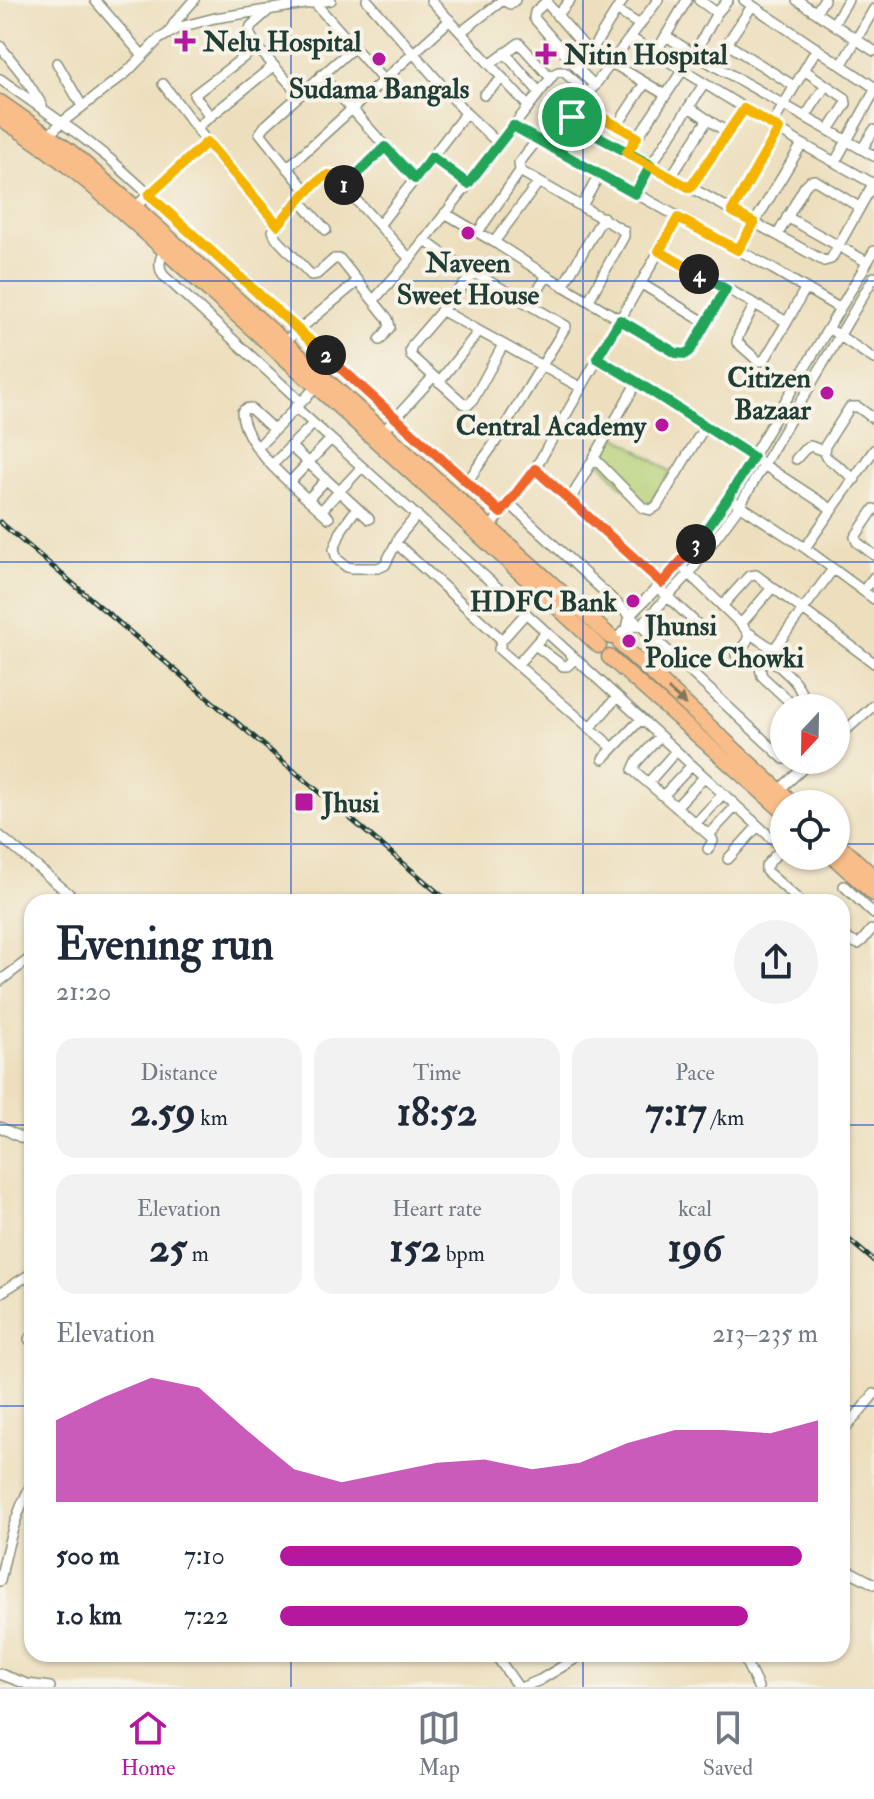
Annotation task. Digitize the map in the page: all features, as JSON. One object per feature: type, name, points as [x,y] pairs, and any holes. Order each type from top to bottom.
[{"type":"highway","points":[[0,102],[49,135],[135,207],[779,790]]},
{"type":"highway","points":[[0,118],[79,174],[162,258],[614,642],[770,798]]},
{"type":"highway","points":[[850,855],[874,877]]},
{"type":"highway","points":[[847,870],[874,894]]},
{"type":"street","points":[[95,0],[143,56]]},
{"type":"street","points":[[169,33],[193,0]]},
{"type":"street","points":[[300,95],[257,47],[249,29],[279,4],[331,0]]},
{"type":"street","points":[[367,0],[466,113],[499,144]]},
{"type":"street","points":[[431,0],[528,106]]},
{"type":"street","points":[[461,32],[502,0],[510,4],[515,0]]},
{"type":"street","points":[[557,16],[570,0]]},
{"type":"street","points":[[579,70],[623,0]]},
{"type":"street","points":[[631,38],[802,144],[874,184],[831,259],[824,261],[572,120],[658,0]]},
{"type":"street","points":[[655,54],[687,0]]},
{"type":"street","points":[[699,0],[717,13]]},
{"type":"street","points":[[694,54],[728,0]]},
{"type":"street","points":[[797,0],[874,51]]},
{"type":"street","points":[[816,12],[824,0]]},
{"type":"street","points":[[834,23],[848,0]]},
{"type":"street","points":[[590,53],[547,1],[535,12],[533,17],[579,70],[592,90]]},
{"type":"street","points":[[315,3],[384,81]]},
{"type":"street","points":[[794,86],[729,45],[748,3],[842,64],[874,90],[835,162]]},
{"type":"street","points":[[842,64],[874,9]]},
{"type":"street","points":[[49,135],[61,122],[113,84],[169,33],[190,23],[269,10]]},
{"type":"street","points":[[616,10],[640,25]]},
{"type":"street","points":[[287,168],[450,20]]},
{"type":"street","points":[[666,36],[874,156]]},
{"type":"street","points":[[491,64],[516,44],[522,45],[551,78]]},
{"type":"street","points":[[0,46],[44,109]]},
{"type":"street","points":[[179,106],[257,47]]},
{"type":"street","points":[[308,193],[260,133],[354,47]]},
{"type":"street","points":[[732,211],[775,127],[782,105],[817,48]]},
{"type":"street","points":[[505,53],[539,92]]},
{"type":"street","points":[[57,63],[82,106]]},
{"type":"street","points":[[612,63],[666,95]]},
{"type":"street","points":[[196,128],[273,66]]},
{"type":"street","points":[[804,70],[842,95],[846,101],[829,130]]},
{"type":"street","points":[[627,153],[682,71]]},
{"type":"street","points":[[374,300],[410,259],[551,78],[558,72],[564,72],[592,90]]},
{"type":"street","points":[[321,75],[415,179]]},
{"type":"street","points":[[484,95],[503,78]]},
{"type":"street","points":[[0,79],[111,160],[501,513]]},
{"type":"street","points":[[617,126],[645,83]]},
{"type":"street","points":[[163,84],[207,142],[278,225]]},
{"type":"street","points":[[635,194],[704,84]]},
{"type":"street","points":[[805,117],[826,85]]},
{"type":"street","points":[[194,95],[210,116]]},
{"type":"street","points":[[580,105],[637,137]]},
{"type":"street","points":[[689,107],[728,133]]},
{"type":"street","points":[[690,188],[744,109]]},
{"type":"street","points":[[380,224],[466,113]]},
{"type":"street","points":[[671,177],[708,119]]},
{"type":"street","points":[[513,126],[839,308]]},
{"type":"street","points":[[862,149],[874,130]]},
{"type":"street","points":[[478,232],[520,171],[519,163],[537,140]]},
{"type":"street","points":[[135,207],[207,142]]},
{"type":"street","points":[[738,250],[802,144]]},
{"type":"street","points":[[345,186],[385,147]]},
{"type":"street","points":[[432,157],[468,184]]},
{"type":"street","points":[[520,171],[622,228],[625,233],[589,300]]},
{"type":"street","points":[[380,340],[390,323],[340,259],[332,260],[317,274],[311,275],[273,231],[299,200],[328,175],[336,177],[345,186],[410,259]]},
{"type":"street","points":[[582,206],[599,175]]},
{"type":"street","points":[[778,234],[810,181],[815,180],[859,207]]},
{"type":"street","points":[[494,242],[538,183]]},
{"type":"street","points":[[299,200],[326,230]]},
{"type":"street","points":[[445,213],[676,353],[686,354],[690,351],[726,289]]},
{"type":"street","points":[[563,286],[603,217]]},
{"type":"street","points":[[787,217],[867,262]]},
{"type":"street","points":[[490,528],[535,469],[678,218]]},
{"type":"street","points":[[424,240],[447,257],[566,326],[494,444],[467,482]]},
{"type":"street","points":[[659,251],[787,322]]},
{"type":"street","points":[[614,642],[630,615],[679,566],[728,498],[874,251]]},
{"type":"street","points":[[162,258],[163,275],[299,403],[313,424],[526,613],[780,847],[766,866],[766,871],[792,894]]},
{"type":"street","points":[[474,273],[413,344],[409,353],[468,405],[503,345]]},
{"type":"street","points":[[529,304],[547,276]]},
{"type":"street","points":[[614,642],[641,625],[668,597],[740,505],[874,277]]},
{"type":"street","points":[[284,342],[358,281]]},
{"type":"street","points":[[640,283],[706,323]]},
{"type":"street","points":[[755,304],[737,342],[758,361],[763,361],[805,289]]},
{"type":"street","points":[[441,310],[580,387]]},
{"type":"street","points":[[827,328],[874,359]]},
{"type":"street","points":[[383,432],[479,331]]},
{"type":"street","points":[[597,358],[833,510]]},
{"type":"street","points":[[570,500],[637,382]]},
{"type":"street","points":[[257,448],[314,389]]},
{"type":"street","points":[[824,451],[850,407],[858,407],[874,419]]},
{"type":"street","points":[[274,430],[252,409],[242,412],[241,417],[257,448],[329,518]]},
{"type":"street","points":[[272,465],[313,424]]},
{"type":"street","points":[[594,458],[643,508],[651,510],[657,506],[705,426]]},
{"type":"street","points":[[290,482],[330,440]]},
{"type":"street","points":[[290,446],[369,519]]},
{"type":"street","points":[[796,459],[810,446],[824,451],[828,459],[855,479]]},
{"type":"street","points":[[805,548],[874,450]]},
{"type":"street","points":[[321,511],[361,468]]},
{"type":"street","points":[[535,469],[707,633]]},
{"type":"street","points":[[308,499],[326,480]]},
{"type":"street","points":[[728,498],[805,548],[874,599]]},
{"type":"street","points":[[509,503],[770,746]]},
{"type":"street","points":[[357,508],[335,544],[335,553],[342,564],[352,568],[381,567],[417,515]]},
{"type":"street","points":[[874,509],[855,537],[874,555]]},
{"type":"street","points":[[396,543],[502,640]]},
{"type":"street","points":[[679,566],[770,652],[803,694]]},
{"type":"street","points":[[781,694],[762,676],[760,668],[833,569]]},
{"type":"street","points":[[722,606],[752,574],[874,663]]},
{"type":"street","points":[[863,591],[874,577]]},
{"type":"street","points":[[741,624],[772,588]]},
{"type":"street","points":[[526,613],[502,640],[499,649],[613,748]]},
{"type":"street","points":[[517,665],[546,632]]},
{"type":"street","points":[[736,655],[748,641],[749,633]]},
{"type":"street","points":[[535,645],[563,666],[575,659]]},
{"type":"street","points":[[590,728],[617,697]]},
{"type":"street","points":[[850,726],[874,705]]},
{"type":"street","points":[[603,759],[641,719]]},
{"type":"street","points":[[660,736],[633,766],[635,772],[709,835],[713,841],[708,849]]},
{"type":"street","points":[[648,783],[676,751]]},
{"type":"street","points":[[663,796],[692,765]]},
{"type":"street","points":[[779,790],[796,774]]},
{"type":"street","points":[[676,807],[704,777]]},
{"type":"street","points":[[695,824],[723,794]]},
{"type":"street","points":[[709,835],[736,806]]},
{"type":"street","points":[[728,859],[758,826]]},
{"type":"street","points":[[0,836],[69,894]]},
{"type":"street","points":[[844,886],[874,914]]},
{"type":"street","points":[[850,940],[858,944],[871,930]]},
{"type":"street","points":[[0,981],[24,963]]},
{"type":"street","points":[[0,1127],[24,1139]]},
{"type":"street","points":[[0,1293],[24,1278]]},
{"type":"street","points":[[850,1423],[874,1394]]},
{"type":"street","points":[[0,1581],[8,1540],[24,1500]]},
{"type":"street","points":[[850,1571],[874,1584]]},
{"type":"street","points":[[501,1662],[520,1687],[572,1662]]},
{"type":"street","points":[[746,1662],[758,1687]]},
{"type":"street","points":[[0,1674],[27,1684],[50,1687]]},
{"type":"green space","points":[[613,434],[671,472],[649,505],[621,486],[597,458]]},
{"type":"railway","points":[[0,522],[440,894]]},
{"type":"railway","points":[[850,1241],[874,1261]]},
{"type":"place","name":"Nelu Hospital","points":[[185,41]]},
{"type":"place","name":"Nitin Hospital","points":[[546,54]]},
{"type":"place","name":"Sudama Bangals","points":[[379,59]]},
{"type":"place","name":"Naveen Sweet House","points":[[468,233]]},
{"type":"place","name":"Citizen Bazaar","points":[[827,393]]},
{"type":"place","name":"Central Academy","points":[[662,425]]},
{"type":"place","name":"HDFC Bank","points":[[633,601]]},
{"type":"place","name":"Jhunsi Police Chowki","points":[[629,641]]},
{"type":"place","name":"Jhusi","points":[[304,802]]},
{"type":"route","points":[[572,117],[575,124],[627,153],[651,165],[635,194],[513,126],[468,184],[432,157],[415,179],[385,147],[345,186],[333,175],[325,177],[299,200],[278,225],[207,142],[149,195],[501,513],[535,469],[662,583],[706,531],[753,457],[597,358],[620,320],[676,353],[686,354],[690,351],[726,289],[659,251],[678,218],[738,250],[754,223],[732,211],[779,129],[744,109],[690,188],[651,165],[627,153],[637,137],[580,105],[572,117]]}]
